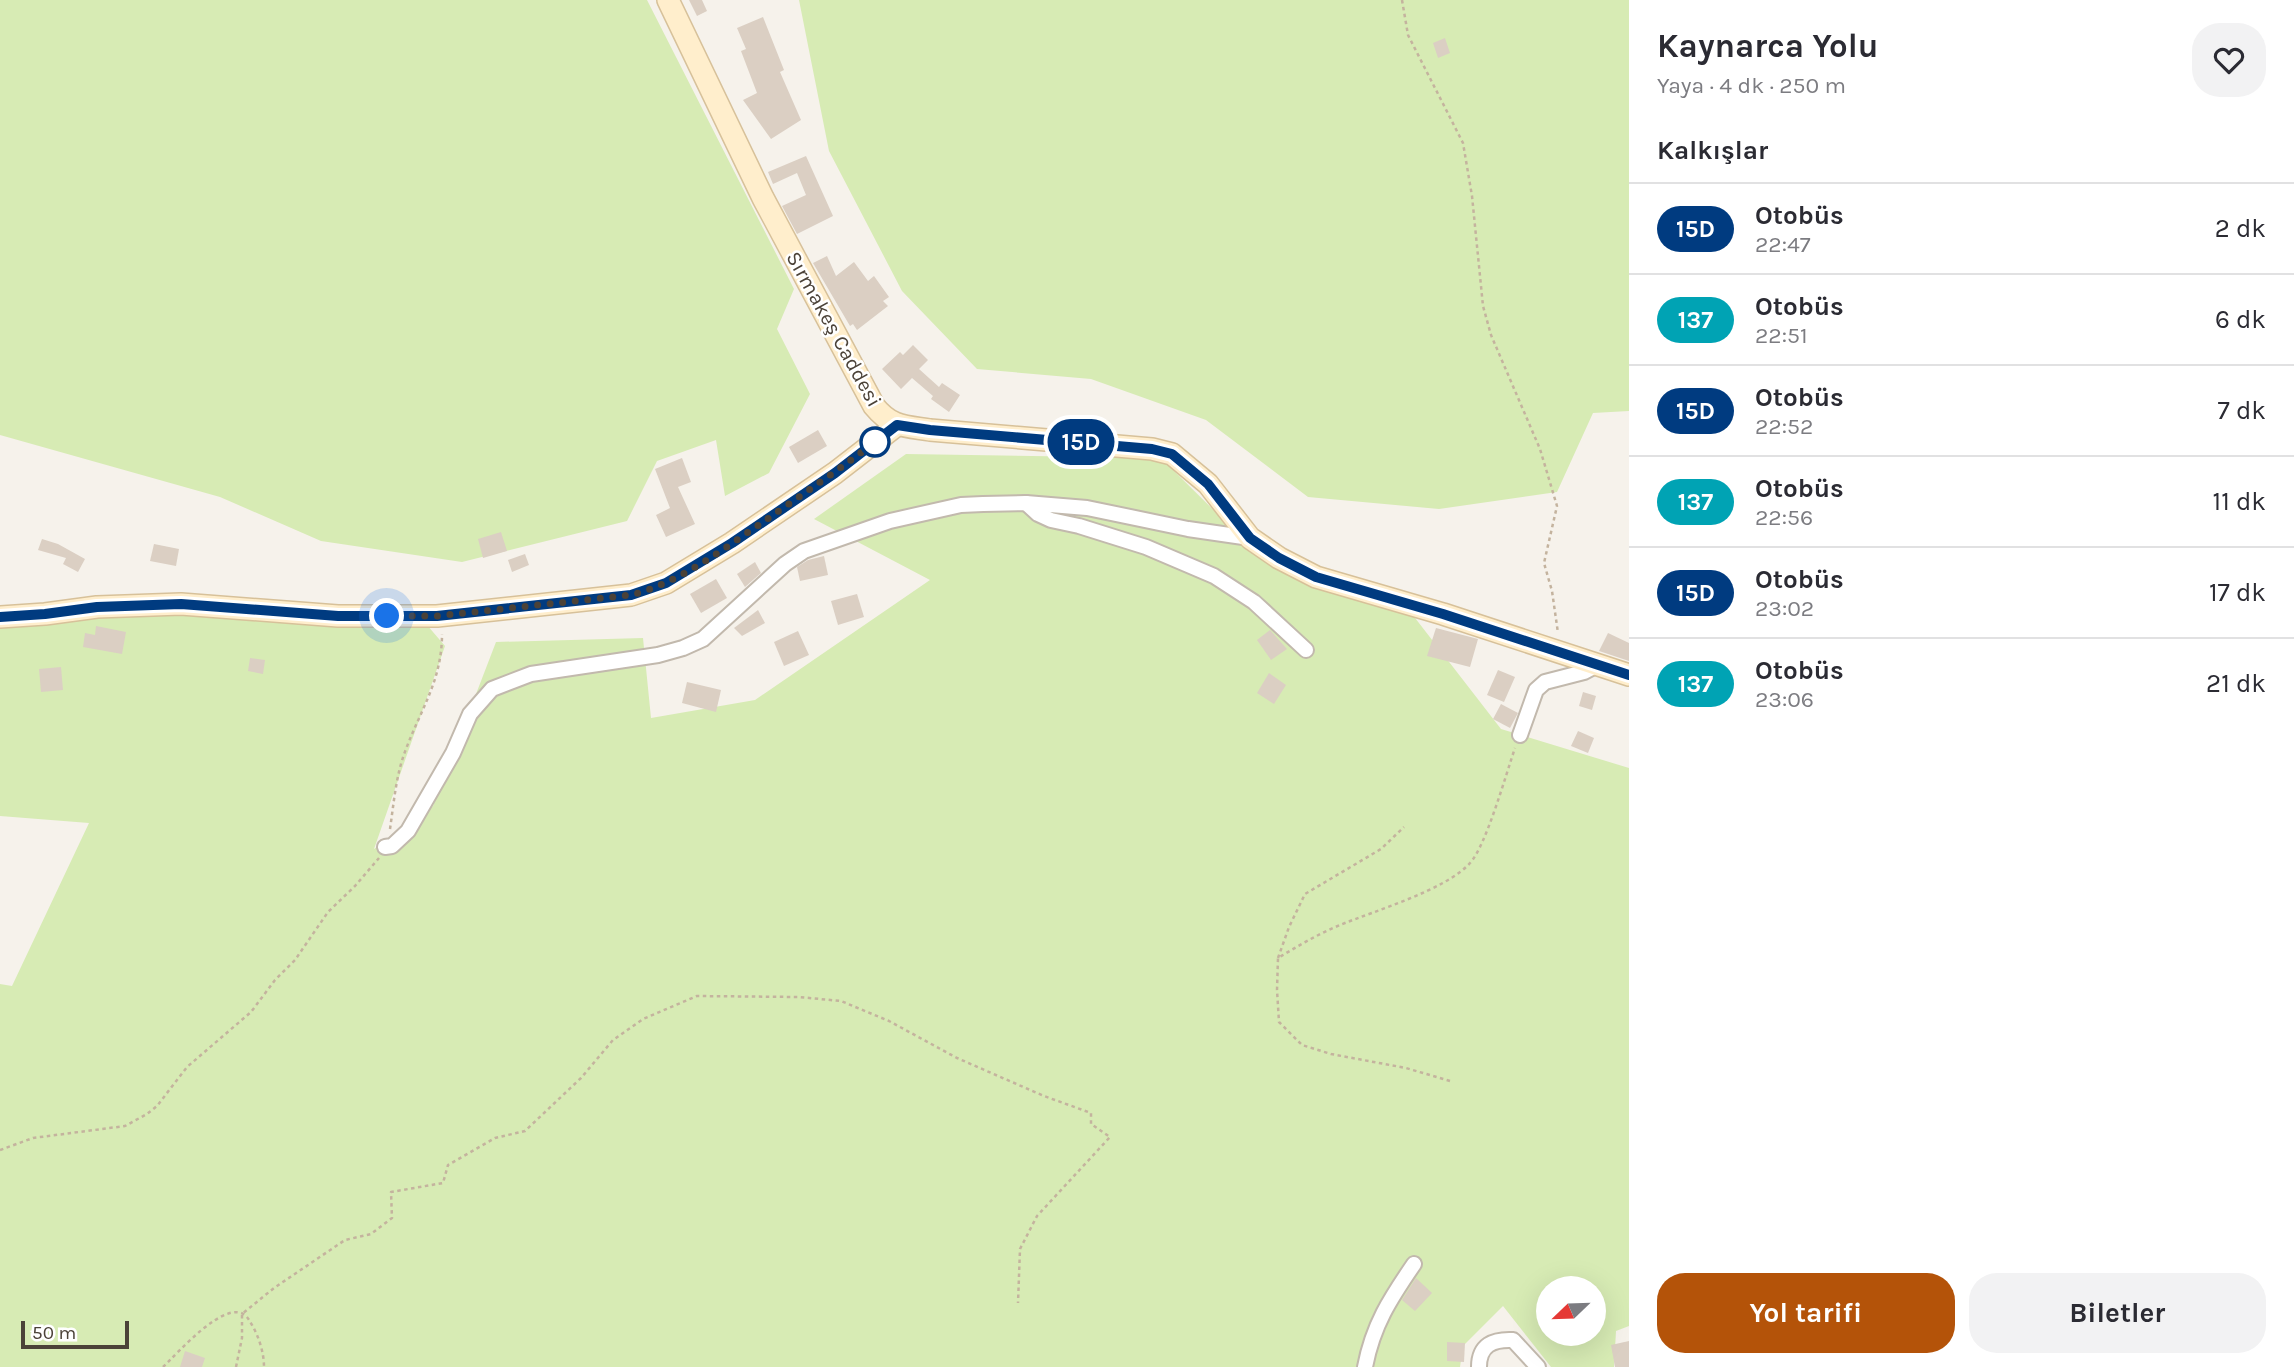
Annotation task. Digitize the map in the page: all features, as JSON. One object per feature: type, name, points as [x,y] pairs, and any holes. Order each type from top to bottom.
[{"type":"main road","name":"Sırmakeş Caddesi","points":[[668,0],[763,198],[874,406],[883,417],[897,425],[930,430],[1152,449],[1172,454],[1208,484],[1250,538],[1279,558],[1316,577],[1629,675]]},
{"type":"main road","points":[[0,617],[97,607],[181,604],[338,616],[437,616],[631,595],[666,583],[732,543],[824,481],[897,425]]},
{"type":"street","points":[[385,847],[391,846],[408,831],[453,753],[470,713],[492,689],[531,674],[658,655],[683,648],[703,639],[785,564],[804,551],[890,521],[950,508],[1026,503],[1087,508],[1188,529],[1250,538]]},
{"type":"street","points":[[1026,503],[1038,514],[1051,520],[1146,547],[1214,576],[1254,602],[1306,650]]},
{"type":"street","points":[[1520,735],[1536,690],[1552,678],[1584,672],[1599,664]]},
{"type":"street","points":[[1365,1367],[1378,1321],[1386,1304],[1414,1264]]},
{"type":"street","points":[[1479,1367],[1479,1358],[1484,1348],[1499,1339],[1513,1340],[1538,1367]]},
{"type":"path","points":[[1402,0],[1408,35],[1463,143],[1472,196],[1483,306],[1491,335],[1540,449],[1558,506],[1544,563],[1552,591],[1561,652]]},
{"type":"path","points":[[0,1150],[33,1139],[125,1126],[147,1114],[157,1106],[187,1067],[251,1012],[275,980],[295,960],[328,912],[370,870],[385,847],[406,747],[433,688],[442,644],[442,628],[437,616]]},
{"type":"path","points":[[1278,958],[1330,930],[1444,882],[1471,863],[1483,839],[1520,735]]},
{"type":"path","points":[[1404,827],[1381,849],[1305,894],[1278,958],[1279,1022],[1302,1045],[1331,1054],[1406,1068],[1450,1081]]},
{"type":"path","points":[[242,1314],[274,1288],[345,1240],[371,1234],[392,1218],[391,1192],[443,1183],[448,1164],[495,1138],[525,1131],[581,1078],[613,1040],[643,1019],[696,996],[799,997],[841,1001],[889,1021],[957,1058],[1044,1096],[1091,1113],[1091,1124],[1110,1138],[1037,1216],[1020,1249],[1018,1303]]},
{"type":"path","points":[[163,1367],[215,1320],[229,1313],[246,1315],[256,1332],[264,1367]]},
{"type":"path","points":[[236,1367],[242,1338],[242,1314]]},
{"type":"green space","points":[[0,0],[647,0],[794,289],[777,329],[810,394],[769,473],[725,496],[716,440],[657,461],[627,521],[462,562],[321,541],[220,497],[0,435]]},
{"type":"green space","points":[[799,0],[1629,0],[1629,411],[1593,413],[1557,492],[1439,509],[1308,497],[1206,420],[1091,379],[977,369],[902,291],[829,151]]},
{"type":"green space","points":[[906,454],[1161,458],[1268,564],[1412,614],[1501,729],[1629,768],[1629,1326],[1616,1331],[1614,1367],[1551,1367],[1503,1306],[1463,1346],[1460,1367],[0,1367],[0,984],[12,986],[89,823],[0,816],[0,625],[79,615],[195,611],[427,625],[445,646],[374,849],[433,806],[496,642],[643,638],[651,718],[755,700],[930,580],[814,519]]},
{"type":"building","points":[[689,0],[702,0],[707,11],[697,16]]},
{"type":"building","points":[[763,17],[784,70],[780,72],[801,120],[771,139],[743,100],[757,93],[741,51],[746,49],[737,28]]},
{"type":"building","points":[[1445,38],[1450,53],[1438,58],[1433,43]]},
{"type":"building","points":[[806,156],[833,216],[797,234],[782,206],[806,195],[797,173],[773,184],[768,172]]},
{"type":"building","points":[[827,256],[836,276],[854,262],[868,281],[874,276],[889,297],[883,301],[888,306],[857,330],[853,324],[850,326],[813,263]]},
{"type":"building","points":[[913,345],[928,360],[919,369],[939,387],[942,383],[960,395],[949,412],[931,399],[933,396],[912,378],[901,389],[882,369],[900,352],[903,355]]},
{"type":"building","points":[[818,430],[827,446],[798,463],[789,447]]},
{"type":"building","points":[[682,458],[691,482],[678,487],[695,524],[666,537],[656,515],[670,508],[655,469]]},
{"type":"building","points":[[501,532],[507,551],[483,558],[478,539]]},
{"type":"building","points":[[42,539],[58,544],[85,559],[78,572],[63,564],[66,558],[38,550]]},
{"type":"building","points":[[154,544],[179,549],[176,566],[150,561]]},
{"type":"building","points":[[525,554],[529,565],[512,572],[508,560]]},
{"type":"building","points":[[824,556],[828,575],[800,581],[797,567],[808,560]]},
{"type":"building","points":[[755,562],[761,573],[745,587],[737,574]]},
{"type":"building","points":[[716,579],[727,598],[701,613],[690,594]]},
{"type":"building","points":[[857,594],[864,617],[838,625],[831,601]]},
{"type":"building","points":[[758,610],[765,623],[742,636],[734,628]]},
{"type":"building","points":[[96,626],[126,632],[122,654],[83,647],[85,633],[95,635]]},
{"type":"building","points":[[1436,628],[1478,639],[1470,667],[1427,656]]},
{"type":"building","points":[[1270,630],[1287,649],[1271,660],[1257,640]]},
{"type":"building","points":[[798,631],[809,655],[784,666],[774,642]]},
{"type":"building","points":[[1608,633],[1629,643],[1629,661],[1599,651]]},
{"type":"building","points":[[250,658],[265,660],[263,674],[248,671]]},
{"type":"building","points":[[61,667],[63,690],[41,692],[39,669]]},
{"type":"building","points":[[1498,670],[1515,677],[1504,702],[1487,695]]},
{"type":"building","points":[[1269,673],[1286,685],[1274,704],[1257,693]]},
{"type":"building","points":[[687,682],[721,690],[716,712],[682,703]]},
{"type":"building","points":[[1583,692],[1596,696],[1592,710],[1579,706]]},
{"type":"building","points":[[1501,704],[1518,713],[1510,728],[1493,719]]},
{"type":"building","points":[[1578,731],[1594,738],[1588,753],[1571,746]]},
{"type":"building","points":[[1416,1278],[1432,1293],[1415,1311],[1402,1300]]},
{"type":"building","points":[[1629,1341],[1629,1367],[1615,1367],[1611,1345]]},
{"type":"building","points":[[1447,1342],[1465,1343],[1464,1362],[1447,1361]]},
{"type":"building","points":[[185,1351],[205,1358],[202,1367],[180,1367]]},
{"type":"bus line","name":"15D","points":[[0,617],[97,607],[181,604],[338,616],[437,616],[631,595],[666,583],[732,543],[835,473],[897,425],[1152,449],[1172,454],[1208,484],[1250,538],[1279,558],[1316,577],[1443,614],[1629,675]]},
{"type":"route","points":[[387,616],[437,616],[631,595],[648,590],[666,583],[732,543],[835,473],[875,442]]}]
